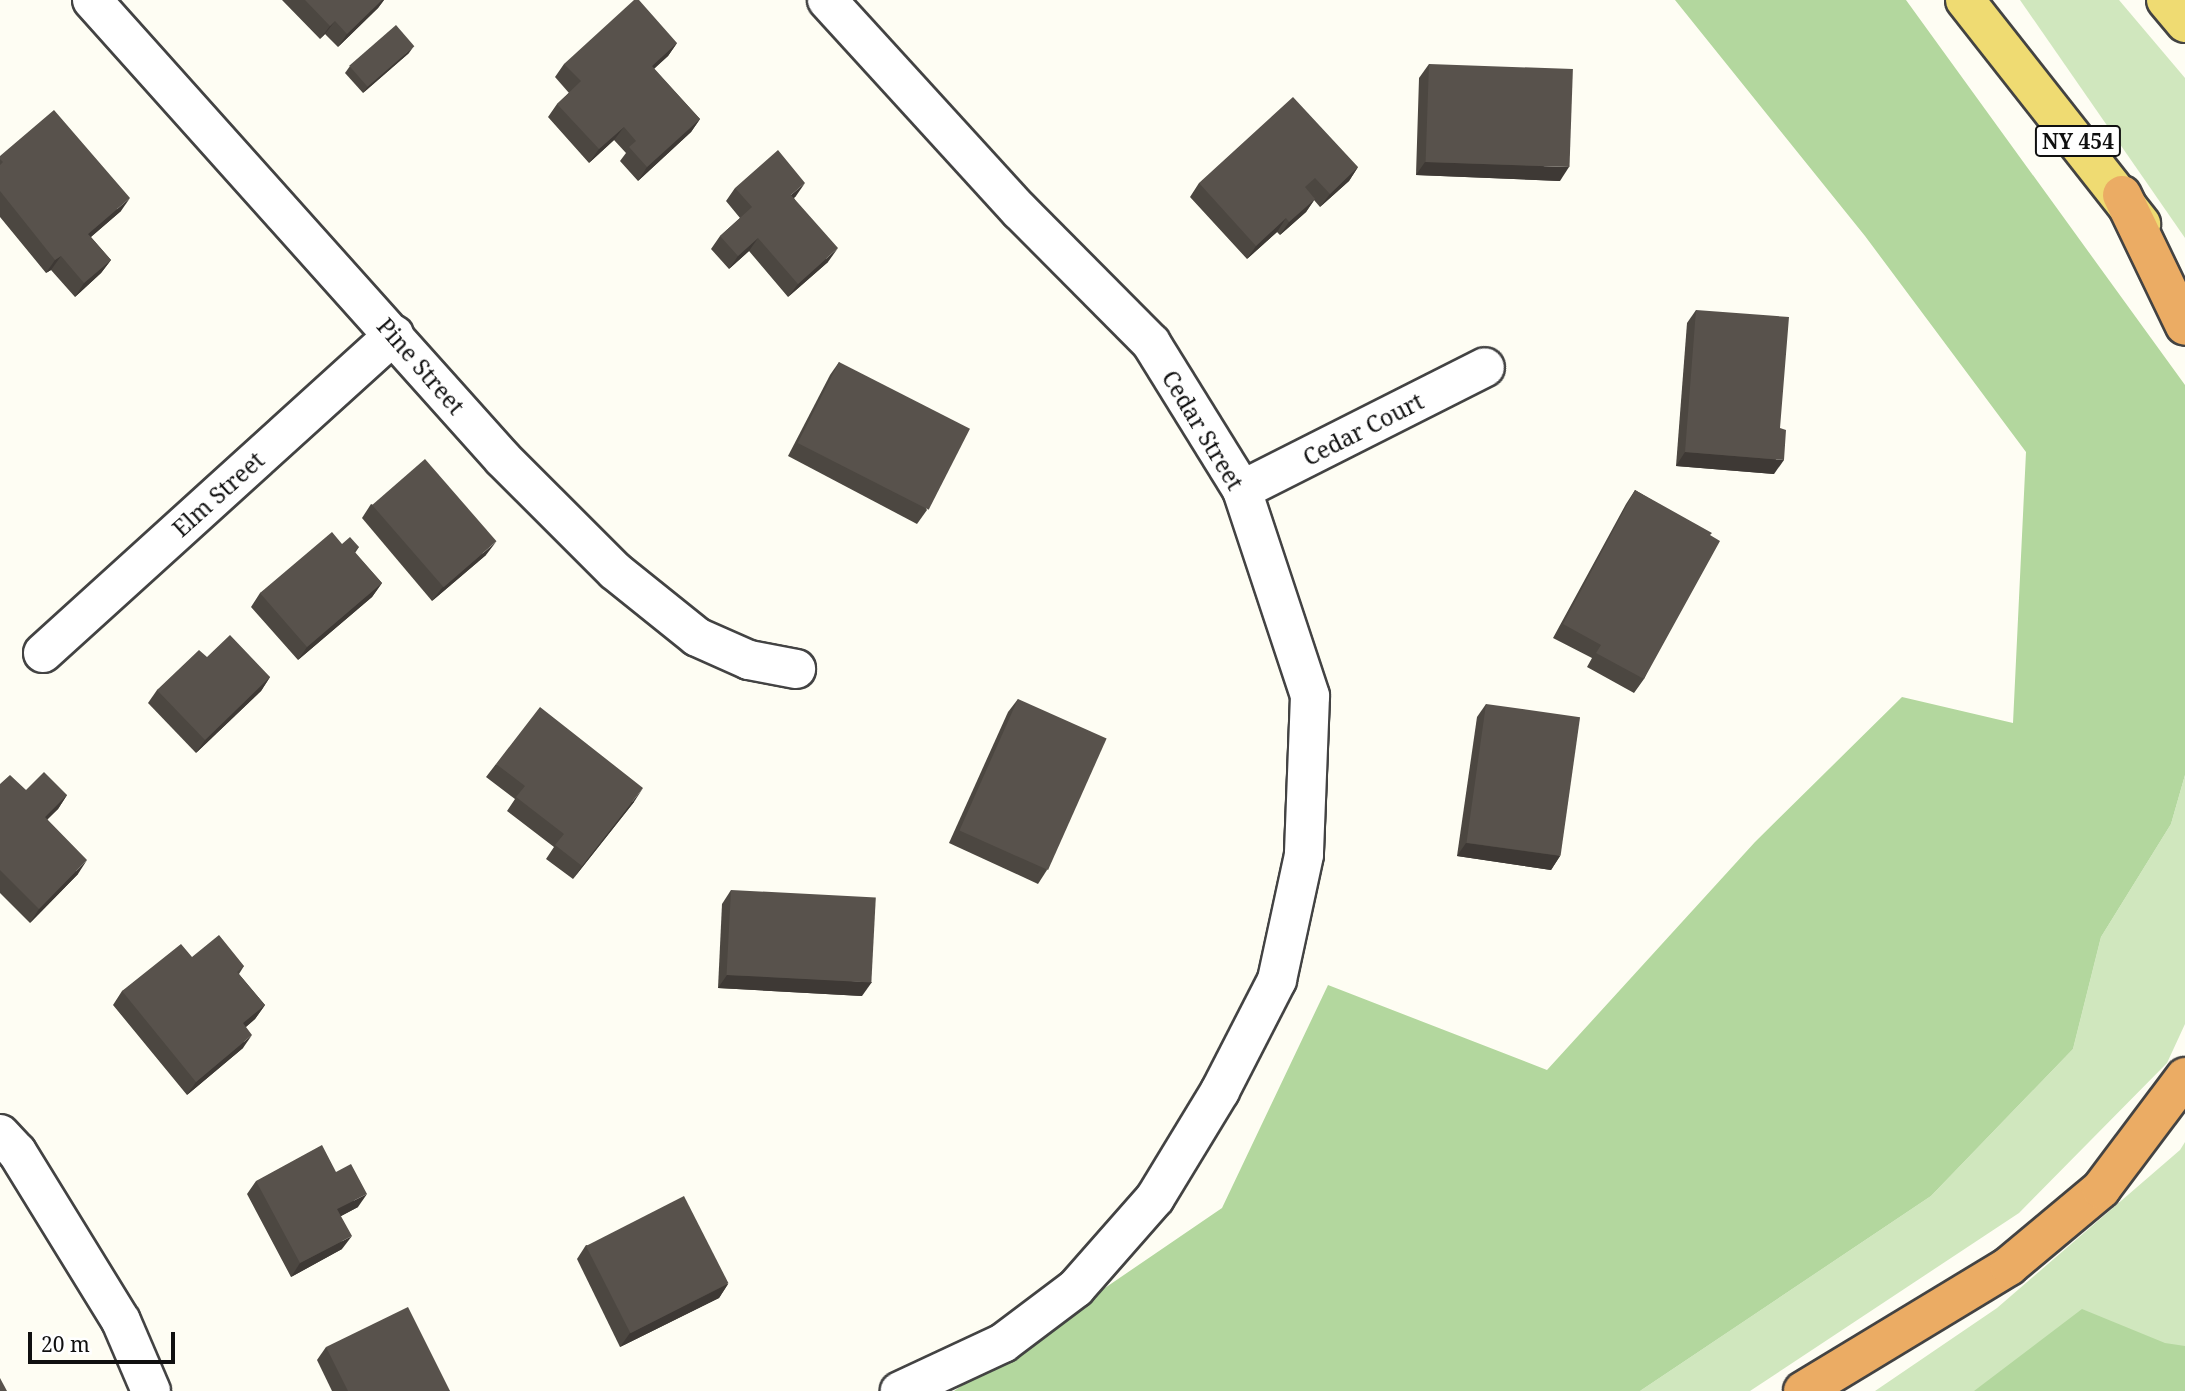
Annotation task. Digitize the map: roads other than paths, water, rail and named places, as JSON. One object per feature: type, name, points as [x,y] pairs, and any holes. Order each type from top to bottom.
[{"type":"highway","points":[[2122,195],[2185,326]]},
{"type":"highway","points":[[1802,1391],[2009,1266],[2101,1189],[2185,1077]]},
{"type":"main road","name":"NY 454","points":[[1965,0],[2122,195],[2185,287]]},
{"type":"main road","points":[[2165,0],[2185,23]]},
{"type":"street","name":"Pine Street","points":[[92,0],[503,459],[615,571],[697,638],[749,660],[796,669]]},
{"type":"street","name":"Cedar Street","points":[[827,0],[1011,200],[1151,343],[1241,490],[1310,696],[1304,855],[1277,980],[1220,1091],[1155,1198],[1076,1288],[1003,1343],[900,1391]]},
{"type":"street","name":"Elm Street","points":[[43,653],[394,335]]},
{"type":"street","name":"Cedar Court","points":[[1241,490],[1485,367]]},
{"type":"street","points":[[0,1134],[17,1152],[121,1321],[151,1391]]}]
